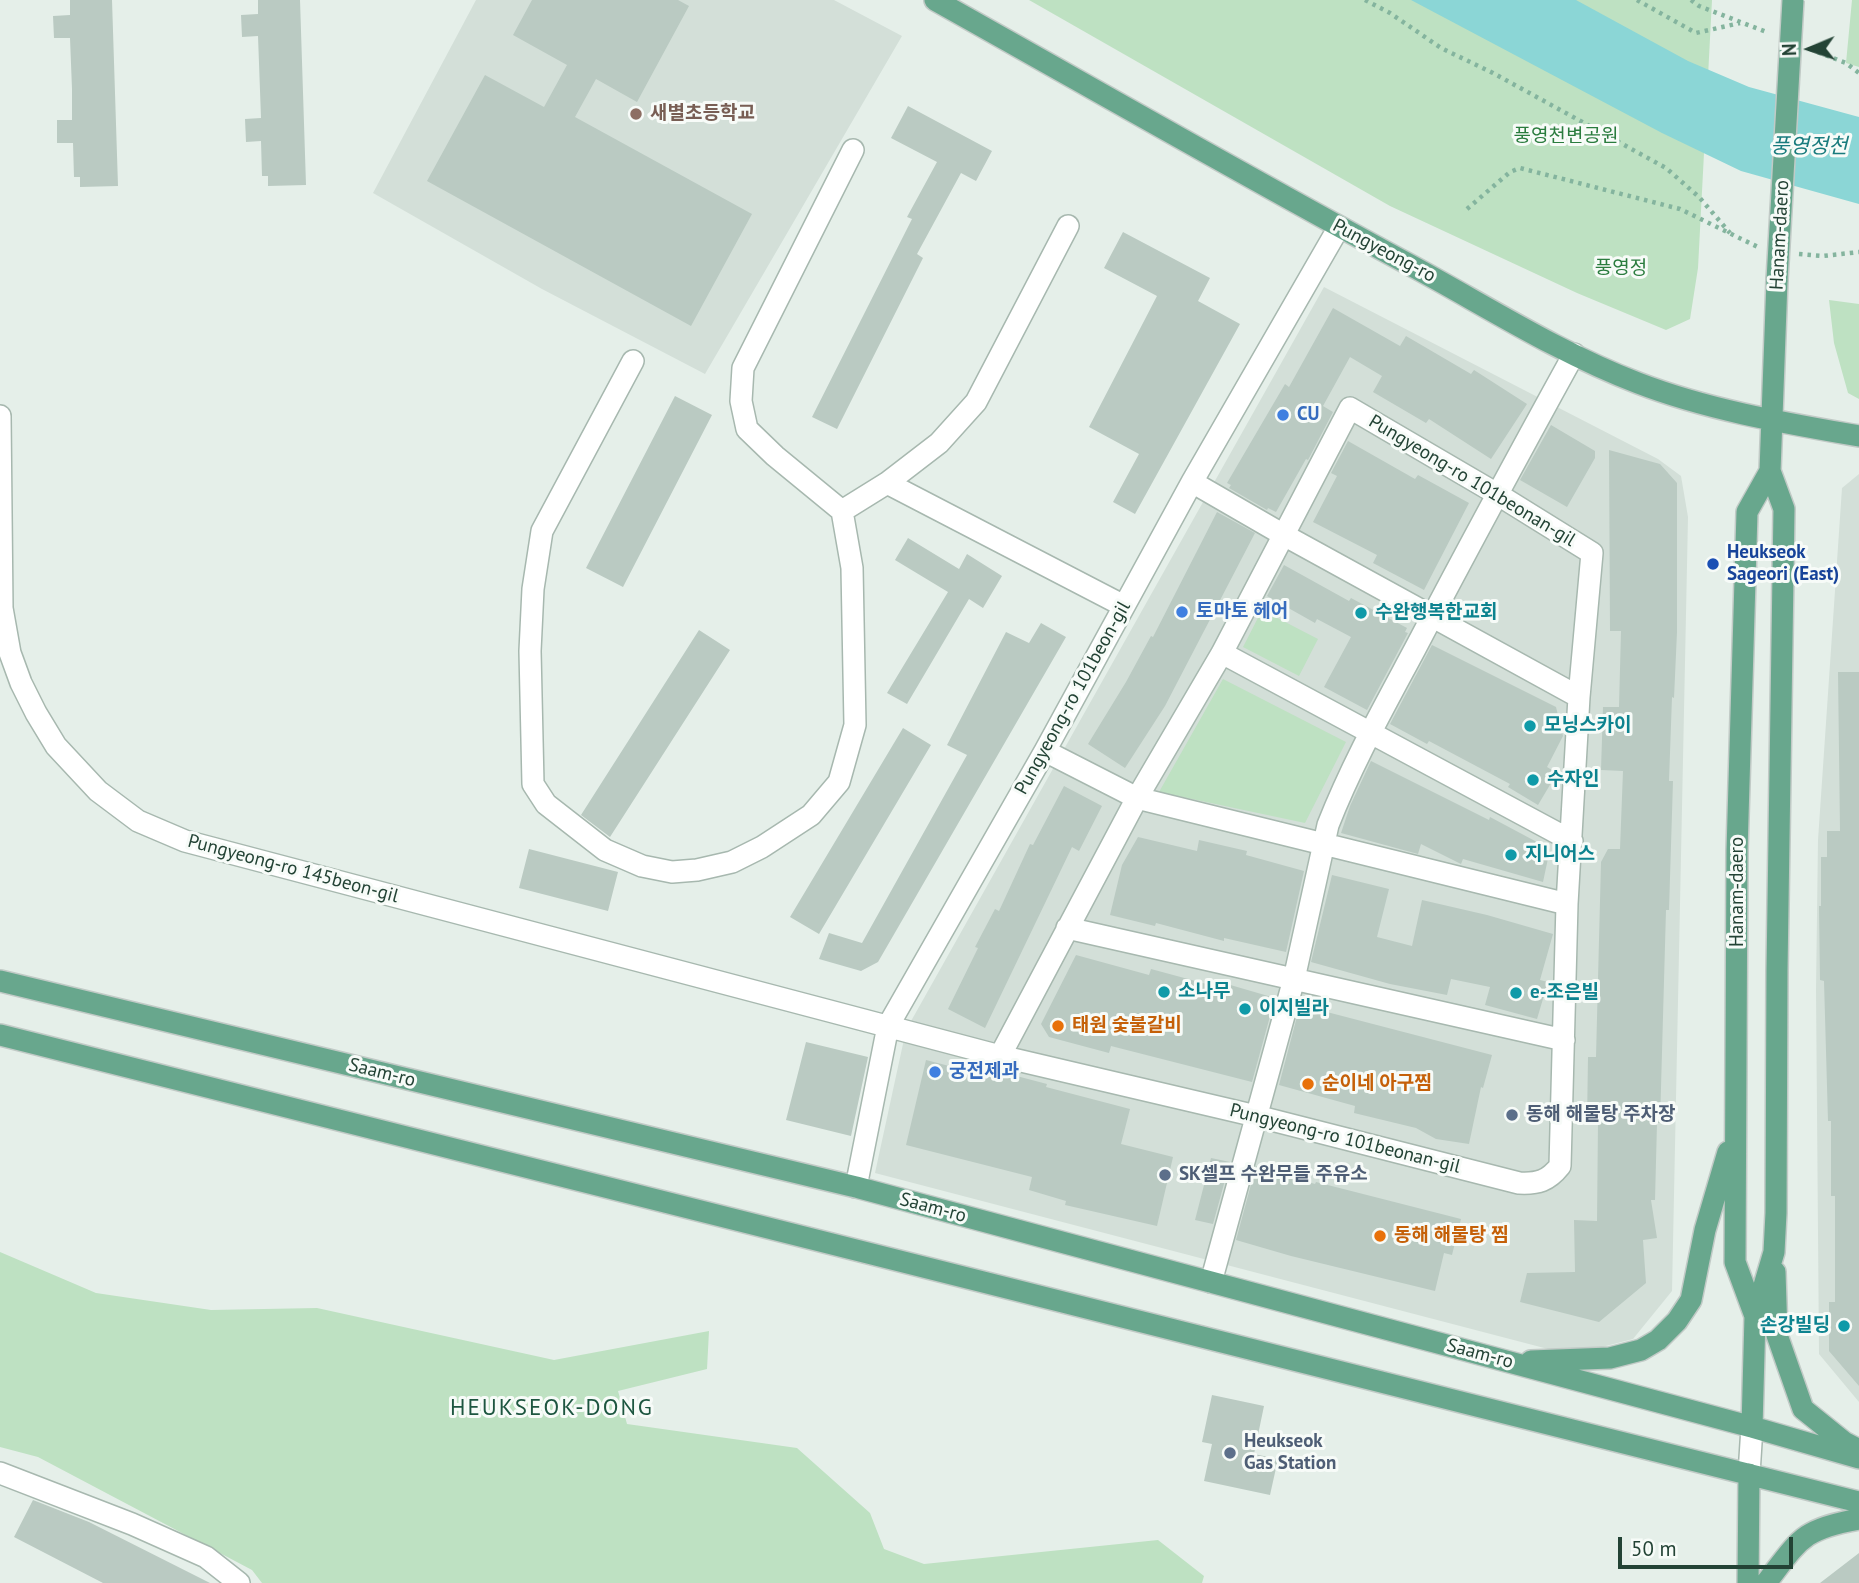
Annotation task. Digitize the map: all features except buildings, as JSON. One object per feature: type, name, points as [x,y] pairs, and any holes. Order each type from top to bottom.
[{"type":"main road","name":"Pungyeong-ro","points":[[935,0],[1339,227],[1574,354],[1638,383],[1772,421],[1859,436]]},
{"type":"main road","name":"Hanam-daero","points":[[1752,1427],[1755,1316],[1774,1252],[1784,509],[1770,471],[1777,280],[1794,0]]},
{"type":"main road","name":"Hanam-daero","points":[[1755,1316],[1735,1262],[1737,851],[1747,512],[1770,471]]},
{"type":"main road","name":"Saam-ro","points":[[0,981],[856,1188],[1752,1427],[1859,1458]]},
{"type":"main road","points":[[0,1035],[1859,1502]]},
{"type":"main road","points":[[1508,1362],[1610,1358],[1641,1350],[1658,1340],[1677,1321],[1691,1300],[1705,1230],[1736,1125]]},
{"type":"main road","points":[[1774,1252],[1777,1335],[1803,1409],[1844,1442],[1859,1450]]},
{"type":"main road","name":"Hanam-daero","points":[[1748,1583],[1749,1474]]},
{"type":"main road","points":[[1766,1583],[1804,1537],[1816,1529],[1859,1519]]},
{"type":"street","points":[[633,361],[542,531],[533,589],[530,651],[533,784],[546,804],[604,850],[642,866],[672,872],[697,870],[732,862],[762,847],[811,816],[839,782],[855,725],[852,568],[842,511],[775,456],[747,429],[741,401],[743,368],[853,150]]},
{"type":"street","points":[[842,511],[887,483],[939,443],[976,402],[1068,226]]},
{"type":"street","name":"Pungyeong-ro 101beon-gil","points":[[856,1188],[888,1026],[1045,751],[1192,482],[1339,227]]},
{"type":"street","points":[[1211,1282],[1294,979],[1328,825],[1336,804],[1432,616],[1574,354]]},
{"type":"street","name":"Pungyeong-ro 101beonan-gil","points":[[888,1026],[1000,1056],[1256,1116],[1519,1183],[1535,1184],[1550,1179],[1560,1166],[1567,904],[1592,553],[1350,408],[1222,653],[1137,798],[1000,1056]]},
{"type":"street","name":"Pungyeong-ro 145beon-gil","points":[[0,416],[2,608],[10,653],[36,713],[57,746],[74,768],[115,806],[138,821],[186,841],[888,1026]]},
{"type":"street","points":[[1192,482],[1580,697]]},
{"type":"street","points":[[887,483],[1124,606]]},
{"type":"street","points":[[1222,653],[1572,841]]},
{"type":"street","points":[[1045,751],[1137,798],[1567,904]]},
{"type":"street","points":[[1067,928],[1564,1040]]},
{"type":"street","name":"Hanam-daero","points":[[1749,1474],[1752,1427]]},
{"type":"street","points":[[0,1474],[132,1524],[206,1557],[239,1583]]},
{"type":"path","points":[[1365,0],[1390,13],[1441,48],[1493,73],[1666,168],[1699,198],[1730,233]]},
{"type":"path","points":[[1637,0],[1696,33],[1741,22]]},
{"type":"path","points":[[1467,209],[1510,172],[1520,168],[1679,209],[1770,252]]},
{"type":"path","points":[[1796,254],[1823,256],[1859,252]]},
{"type":"shaded area","name":"새별초등학교","points":[[476,0],[834,0],[902,36],[705,374],[542,289],[373,193]]},
{"type":"shaded area","points":[[1324,287],[1658,459],[1681,476],[1688,517],[1672,1291],[1633,1339],[1571,1355],[875,1173],[906,1030]]},
{"type":"shaded area","points":[[1859,474],[1859,1402],[1819,1354],[1816,990],[1818,840],[1842,488]]},
{"type":"green space","name":"풍영천변공원","points":[[1029,0],[1712,0],[1698,268],[1690,319],[1666,330],[1577,293],[1390,206]]},
{"type":"green space","points":[[1852,0],[1859,0],[1859,67],[1846,63]]},
{"type":"green space","points":[[1829,300],[1859,304],[1859,399],[1848,393],[1834,343]]},
{"type":"green space","points":[[1262,610],[1318,639],[1299,676],[1243,647]]},
{"type":"green space","points":[[1223,679],[1346,742],[1305,823],[1159,792]]},
{"type":"green space","points":[[0,1252],[96,1293],[211,1310],[317,1308],[554,1360],[709,1331],[707,1369],[618,1391],[627,1424],[797,1448],[870,1513],[884,1549],[924,1564],[1158,1540],[1204,1576],[1202,1583],[262,1583],[252,1570],[38,1457],[0,1447]]},
{"type":"water","name":"풍영정천","points":[[1411,0],[1576,0],[1688,61],[1749,87],[1859,117],[1859,204],[1741,171],[1662,133]]},
{"type":"place","name":"새별초등학교","points":[[636,114]]},
{"type":"place","name":"CU","points":[[1283,415]]},
{"type":"place","name":"Heukseok Sageori (East)","points":[[1713,564]]},
{"type":"place","name":"토마토 헤어","points":[[1182,612]]},
{"type":"place","name":"수완행복한교회","points":[[1361,613]]},
{"type":"place","name":"모닝스카이","points":[[1530,726]]},
{"type":"place","name":"수자인","points":[[1533,780]]},
{"type":"place","name":"지니어스","points":[[1511,855]]},
{"type":"place","name":"소나무","points":[[1164,992]]},
{"type":"place","name":"e-조은빌","points":[[1516,993]]},
{"type":"place","name":"이지빌라","points":[[1245,1009]]},
{"type":"place","name":"태원 숯불갈비","points":[[1058,1026]]},
{"type":"place","name":"궁전제과","points":[[935,1072]]},
{"type":"place","name":"순이네 아구찜","points":[[1308,1084]]},
{"type":"place","name":"동해 해물탕 주차장","points":[[1512,1115]]},
{"type":"place","name":"SK셀프 수완무들 주유소","points":[[1165,1175]]},
{"type":"place","name":"동해 해물탕 찜","points":[[1380,1236]]},
{"type":"place","name":"손강빌딩","points":[[1844,1326]]},
{"type":"place","name":"Heukseok Gas Station","points":[[1230,1453]]},
{"type":"district","name":"HEUKSEOK-DONG","points":[[552,1408]]},
{"type":"park label","name":"풍영정","points":[[1621,269]]}]
